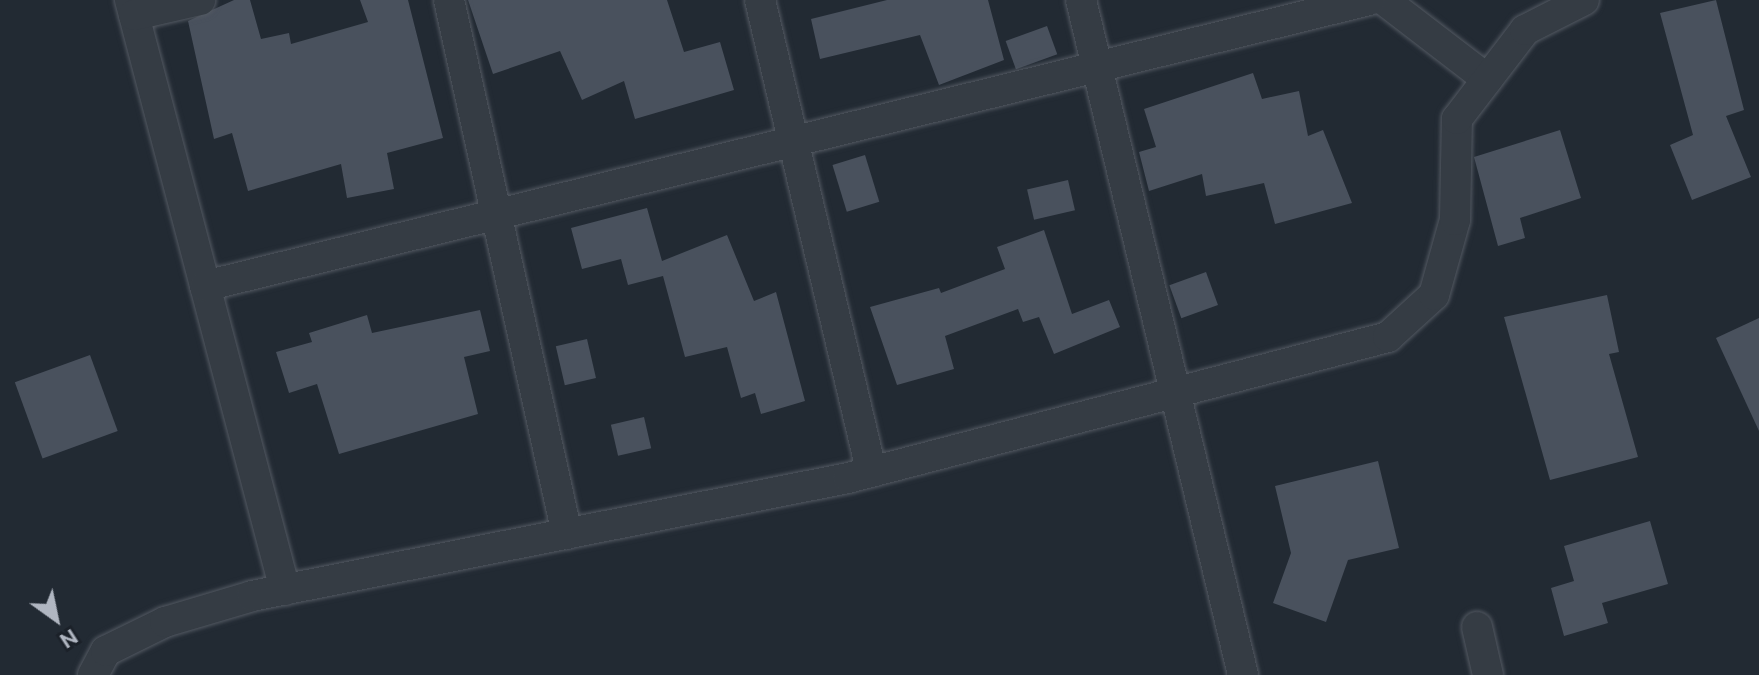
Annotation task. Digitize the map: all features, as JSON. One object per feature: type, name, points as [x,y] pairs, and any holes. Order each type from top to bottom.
[{"type":"street","points":[[200,0],[132,8],[285,590]]},
{"type":"street","points":[[449,0],[567,534]]},
{"type":"street","points":[[760,0],[872,472]]},
{"type":"street","points":[[1081,0],[1172,395],[1243,675]]},
{"type":"street","points":[[205,286],[1369,0]]},
{"type":"street","points":[[1384,0],[1487,79]]},
{"type":"street","points":[[93,675],[106,651],[165,622],[285,590],[872,472],[1388,337],[1434,295],[1455,220],[1457,119],[1525,30],[1584,0]]},
{"type":"street","points":[[1477,627],[1488,675]]},
{"type":"building","points":[[234,0],[250,0],[261,39],[289,33],[291,44],[368,22],[360,0],[408,0],[443,138],[387,153],[394,189],[347,198],[341,164],[248,191],[232,133],[214,139],[188,21]]},
{"type":"building","points":[[468,0],[667,0],[684,52],[720,42],[734,90],[635,119],[624,81],[582,100],[560,51],[493,74]]},
{"type":"building","points":[[887,0],[988,0],[1004,60],[939,85],[920,35],[820,59],[811,19]]},
{"type":"building","points":[[1716,0],[1744,110],[1726,116],[1751,177],[1692,200],[1670,145],[1693,135],[1660,13]]},
{"type":"building","points":[[1047,26],[1057,54],[1016,69],[1006,41]]},
{"type":"building","points":[[1253,73],[1262,99],[1299,91],[1308,136],[1323,130],[1352,203],[1275,224],[1264,183],[1206,196],[1202,174],[1149,191],[1139,152],[1156,147],[1144,109]]},
{"type":"building","points":[[1560,130],[1581,198],[1520,218],[1525,238],[1498,246],[1474,157]]},
{"type":"building","points":[[865,155],[879,202],[847,212],[832,165]]},
{"type":"building","points":[[1068,180],[1075,210],[1034,220],[1027,189]]},
{"type":"building","points":[[647,208],[662,261],[727,235],[754,301],[776,292],[805,401],[761,414],[755,393],[741,398],[727,347],[685,357],[663,276],[628,285],[621,259],[582,269],[571,228]]},
{"type":"building","points":[[1044,230],[1072,314],[1109,300],[1120,327],[1054,354],[1039,317],[1023,322],[1018,309],[945,336],[954,369],[897,385],[870,307],[939,288],[941,293],[1005,269],[997,247]]},
{"type":"building","points":[[1206,272],[1218,305],[1181,318],[1169,285]]},
{"type":"building","points":[[1607,295],[1619,352],[1609,354],[1638,457],[1550,480],[1504,317]]},
{"type":"building","points":[[480,310],[490,351],[464,357],[478,414],[339,454],[317,384],[289,393],[276,352],[312,342],[309,333],[367,315],[372,333]]},
{"type":"building","points":[[1759,318],[1759,431],[1716,338]]},
{"type":"building","points":[[587,339],[596,378],[565,385],[556,346]]},
{"type":"building","points":[[90,355],[118,431],[43,458],[15,382]]},
{"type":"building","points":[[644,417],[651,448],[618,456],[611,425]]},
{"type":"building","points":[[1378,461],[1399,548],[1348,560],[1326,622],[1273,603],[1291,553],[1275,486]]},
{"type":"building","points":[[1650,521],[1668,584],[1602,603],[1608,623],[1564,636],[1551,588],[1574,581],[1564,546]]}]
